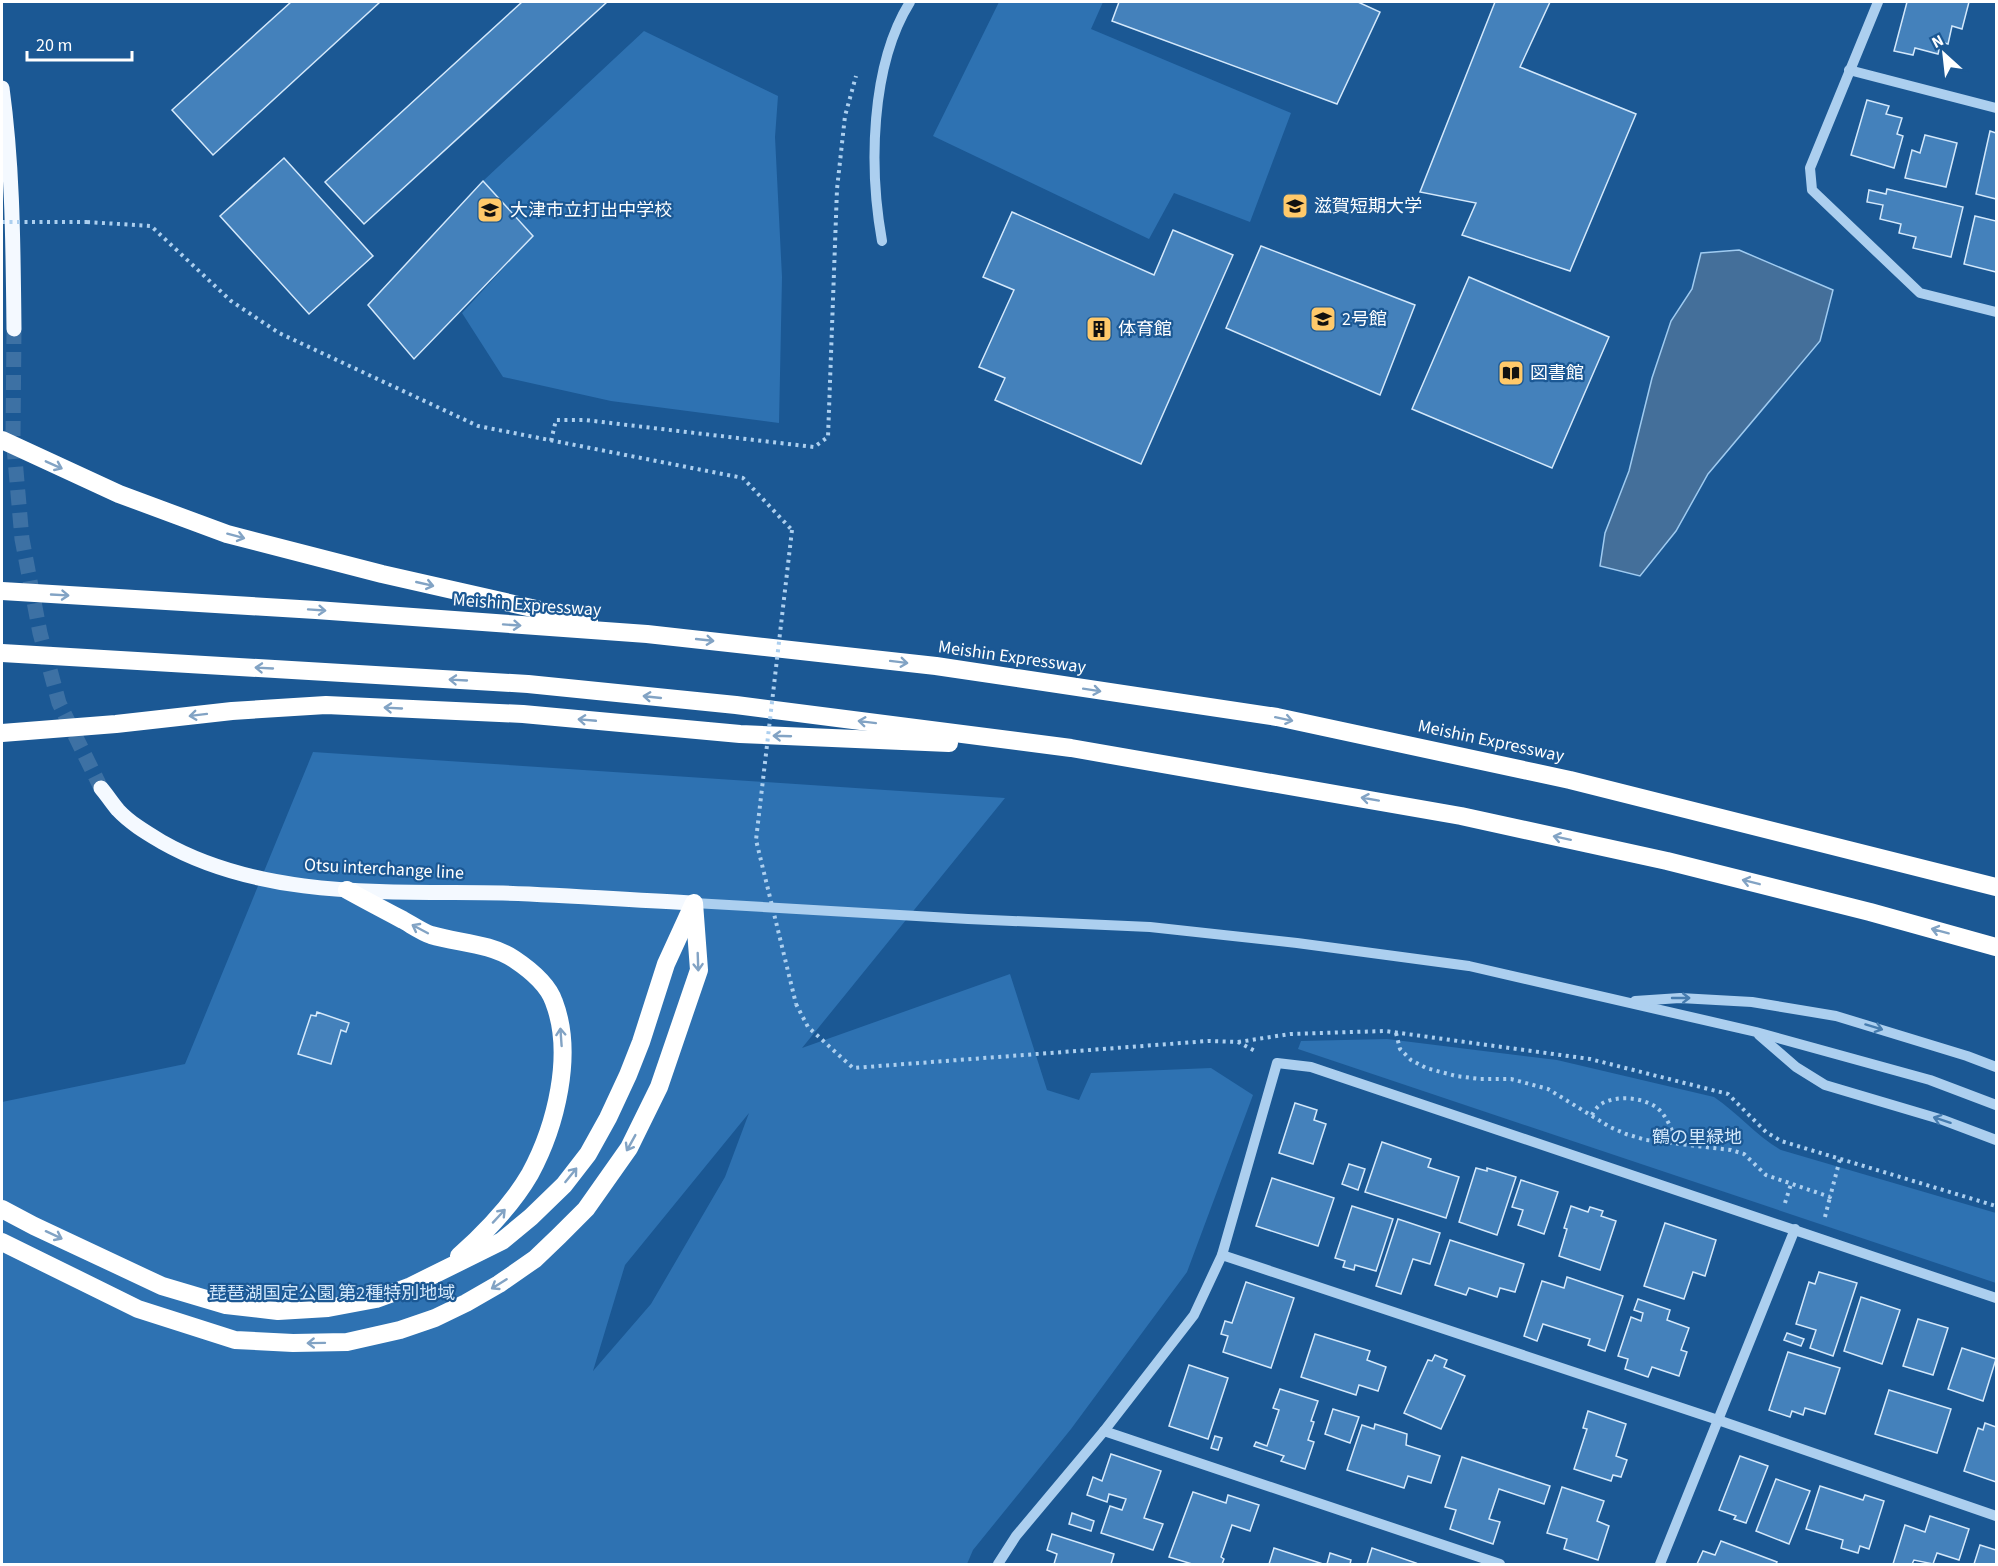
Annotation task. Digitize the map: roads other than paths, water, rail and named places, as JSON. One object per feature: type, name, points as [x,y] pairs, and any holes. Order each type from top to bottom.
[{"type":"highway","points":[[2,440],[119,494],[227,534],[382,574],[646,634]]},
{"type":"highway","name":"Meishin Expressway","points":[[2,591],[646,634],[936,666],[1277,717],[1570,780],[1996,888]]},
{"type":"highway","points":[[2,653],[528,684],[736,705],[1071,748],[1473,818],[1667,861],[1870,912],[1996,947]]},
{"type":"highway","points":[[2,733],[116,724],[232,711],[326,705],[523,714],[740,734],[1071,748]]},
{"type":"highway","points":[[347,890],[430,934],[481,945],[512,957],[536,975],[554,1000],[562,1034],[562,1069],[556,1105],[547,1137],[530,1175],[505,1210],[473,1243],[441,1271]]},
{"type":"highway","points":[[2,1242],[138,1309],[235,1340],[293,1343],[347,1342],[400,1330],[445,1313],[499,1284],[535,1259],[586,1209],[629,1148],[658,1087],[699,970],[694,903]]},
{"type":"highway","points":[[2,1209],[162,1286],[226,1305],[278,1311],[328,1308],[376,1299],[409,1287],[502,1241],[564,1185],[588,1154],[628,1075],[666,964],[694,903]]},
{"type":"main road","points":[[2,88],[9,139],[13,206],[14,329]]},
{"type":"main road","name":"Otsu interchange line","points":[[101,788],[119,811],[147,833],[176,850],[212,866],[262,880],[347,890],[516,894],[694,903]]},
{"type":"street","points":[[882,242],[878,219],[874,152],[878,108],[887,54],[904,11],[910,2]]},
{"type":"street","points":[[1878,2],[1810,168],[1812,190],[1920,293],[1996,312]]},
{"type":"street","points":[[1850,70],[1996,108]]},
{"type":"street","points":[[694,903],[1150,927],[1297,943],[1468,966],[1756,1032],[1930,1080],[1996,1105]]},
{"type":"street","points":[[1623,1001],[1680,998],[1752,1002],[1836,1016],[1996,1067]]},
{"type":"street","points":[[1756,1032],[1796,1067],[1825,1085],[1943,1120],[1996,1140]]},
{"type":"street","points":[[998,1564],[1016,1536],[1104,1431],[1194,1315],[1222,1256],[1277,1063],[1311,1067],[1996,1298]]},
{"type":"street","points":[[1660,1564],[1795,1229]]},
{"type":"street","points":[[1222,1256],[1718,1420],[1996,1516]]},
{"type":"street","points":[[1104,1431],[1500,1564]]},
{"type":"tunnel","points":[[14,329],[13,436],[22,539],[40,633],[59,703],[101,788]]},
{"type":"place","name":"滋賀短期大学","points":[[1295,206]]},
{"type":"place","name":"大津市立打出中学校","points":[[490,210]]},
{"type":"place","name":"2号館","points":[[1323,319]]},
{"type":"place","name":"体育館","points":[[1099,329]]},
{"type":"place","name":"図書館","points":[[1511,373]]},
{"type":"park label","name":"鶴の里緑地","points":[[1697,1137]]},
{"type":"park label","name":"琵琶湖国定公園 第2種特別地域","points":[[332,1293]]}]
